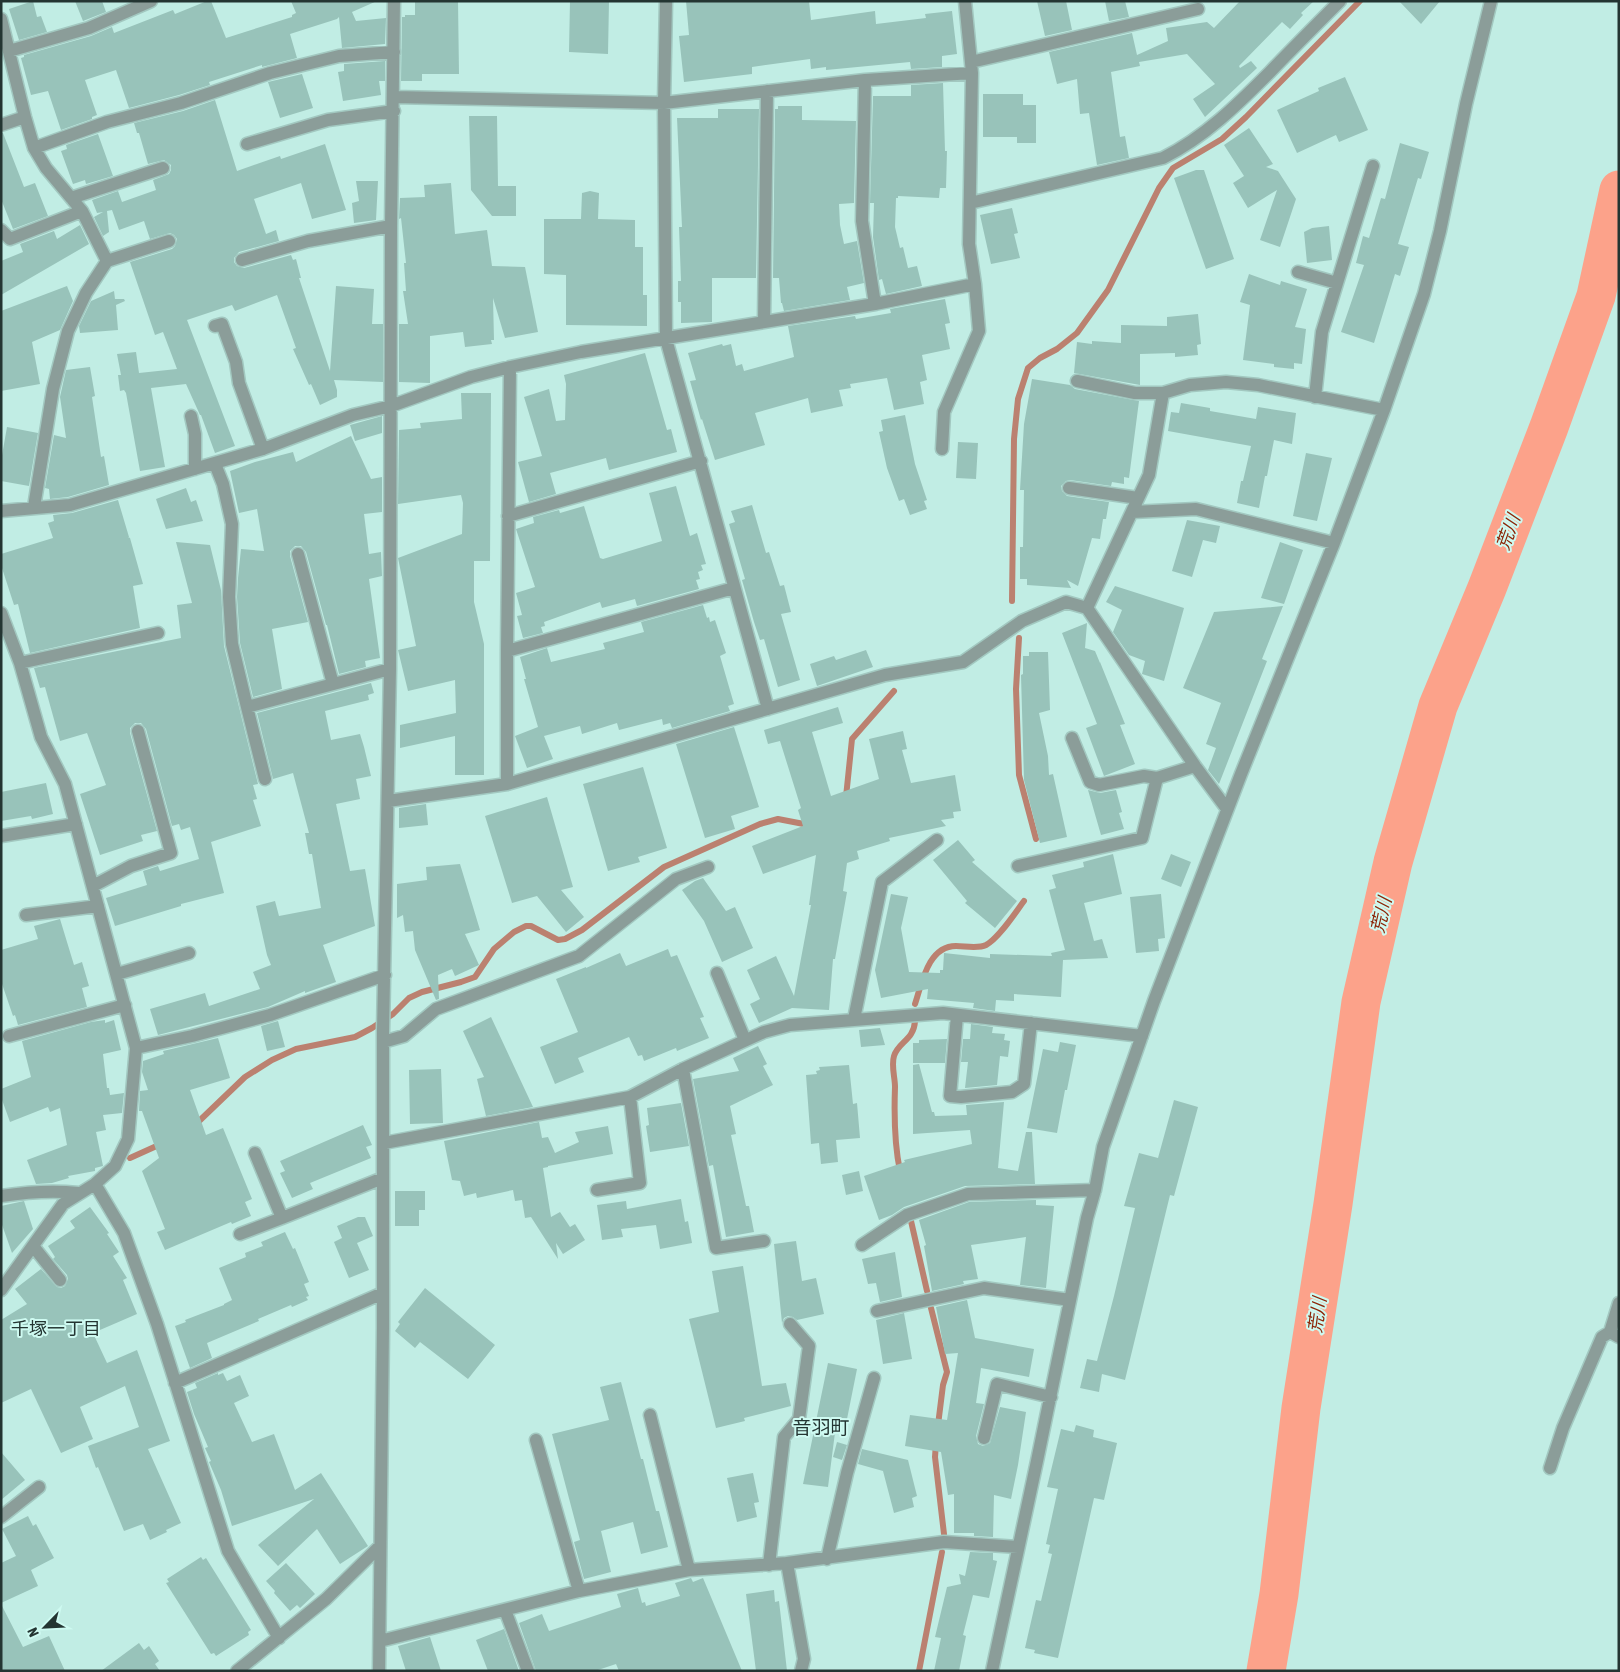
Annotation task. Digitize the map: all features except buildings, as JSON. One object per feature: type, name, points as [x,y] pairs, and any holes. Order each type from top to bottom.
[{"type":"street","points":[[9,51],[89,28],[151,1]]},
{"type":"street","points":[[379,1671],[384,1143],[383,1036],[390,669],[391,226],[394,1]]},
{"type":"street","points":[[666,1],[664,103],[666,339],[768,708]]},
{"type":"street","points":[[942,449],[944,412],[979,331],[969,244],[971,67],[965,1]]},
{"type":"street","points":[[970,203],[1163,158],[1200,136],[1230,112],[1340,1]]},
{"type":"street","points":[[992,1671],[1103,1147],[1142,1036],[1227,809],[1334,543],[1384,410],[1424,294],[1440,231],[1466,104],[1492,1]]},
{"type":"street","points":[[394,97],[664,103],[971,67],[1198,9]]},
{"type":"street","points":[[1,19],[34,148],[46,168],[82,211],[107,261]]},
{"type":"street","points":[[34,148],[107,122],[181,103],[270,73],[339,56],[394,52]]},
{"type":"street","points":[[865,80],[862,221],[875,304]]},
{"type":"street","points":[[764,322],[767,91]]},
{"type":"street","points":[[248,144],[328,120],[394,111]]},
{"type":"street","points":[[1,126],[25,117]]},
{"type":"street","points":[[1315,397],[1322,332],[1373,166]]},
{"type":"street","points":[[71,198],[163,168]]},
{"type":"street","points":[[1,230],[10,239],[82,211]]},
{"type":"street","points":[[242,260],[308,241],[391,226]]},
{"type":"street","points":[[34,507],[53,389],[68,331],[86,293],[107,261],[169,241]]},
{"type":"street","points":[[1298,272],[1337,283]]},
{"type":"street","points":[[1,511],[70,505],[195,470],[263,449],[353,415],[391,406],[510,367],[581,352],[875,304],[975,284]]},
{"type":"street","points":[[215,326],[222,324],[236,362],[239,383],[263,449]]},
{"type":"street","points":[[508,784],[507,651],[510,367]]},
{"type":"street","points":[[1077,381],[1135,392],[1163,393],[1190,385],[1226,382],[1258,385],[1384,410]]},
{"type":"street","points":[[1088,608],[1149,475],[1163,393]]},
{"type":"street","points":[[191,416],[195,434],[195,470]]},
{"type":"street","points":[[508,516],[701,461]]},
{"type":"street","points":[[216,464],[223,484],[232,524],[229,597],[232,644],[246,708],[265,779]]},
{"type":"street","points":[[1069,488],[1138,498]]},
{"type":"street","points":[[1132,512],[1196,509],[1334,543]]},
{"type":"street","points":[[298,554],[333,684]]},
{"type":"street","points":[[507,651],[734,588]]},
{"type":"street","points":[[388,801],[508,784],[885,675],[963,662],[1022,621],[1066,602],[1088,608],[1195,766],[1227,809]]},
{"type":"street","points":[[1,613],[20,663],[41,737],[65,784],[136,1048],[128,1140],[115,1166],[95,1184],[63,1204],[1,1290]]},
{"type":"street","points":[[20,663],[158,633]]},
{"type":"street","points":[[246,708],[390,669]]},
{"type":"street","points":[[93,886],[131,866],[171,853],[138,731]]},
{"type":"street","points":[[1072,738],[1090,782],[1099,785],[1144,776],[1157,778],[1195,766]]},
{"type":"street","points":[[1018,866],[1142,838],[1157,778]]},
{"type":"street","points":[[1,836],[76,824]]},
{"type":"street","points":[[854,1018],[882,882],[936,840]]},
{"type":"street","points":[[383,1036],[404,1036],[436,1009],[579,956],[676,879],[708,866]]},
{"type":"street","points":[[26,915],[98,906]]},
{"type":"street","points":[[117,974],[189,952]]},
{"type":"street","points":[[716,973],[745,1040]]},
{"type":"street","points":[[136,1048],[192,1036],[270,1015],[385,975]]},
{"type":"street","points":[[9,1036],[125,1005]]},
{"type":"street","points":[[384,1143],[630,1097],[683,1069],[745,1040],[764,1032],[790,1025],[854,1018],[943,1013],[1142,1036]]},
{"type":"street","points":[[957,1015],[950,1096],[960,1097],[1012,1092],[1024,1084],[1031,1023]]},
{"type":"street","points":[[683,1069],[716,1248],[764,1241]]},
{"type":"street","points":[[597,1190],[640,1183],[630,1097]]},
{"type":"street","points":[[256,1153],[282,1218]]},
{"type":"street","points":[[240,1234],[383,1178]]},
{"type":"street","points":[[95,1184],[124,1232],[157,1324],[228,1551],[279,1638]]},
{"type":"street","points":[[862,1245],[907,1215],[968,1194],[1095,1190]]},
{"type":"street","points":[[1,1196],[24,1192],[78,1193]]},
{"type":"street","points":[[33,1246],[60,1280]]},
{"type":"street","points":[[877,1311],[984,1288],[1070,1300]]},
{"type":"street","points":[[175,1384],[383,1293]]},
{"type":"street","points":[[1550,1468],[1563,1428],[1602,1337],[1614,1334],[1619,1304]]},
{"type":"street","points":[[769,1565],[784,1437],[798,1419],[809,1346],[790,1324]]},
{"type":"street","points":[[827,1559],[847,1473],[874,1378]]},
{"type":"street","points":[[984,1438],[997,1384],[1050,1397]]},
{"type":"street","points":[[650,1415],[689,1570]]},
{"type":"street","points":[[536,1440],[579,1590]]},
{"type":"street","points":[[1,1517],[39,1487]]},
{"type":"street","points":[[380,1641],[579,1590],[689,1570],[827,1559],[944,1542],[1018,1548]]},
{"type":"street","points":[[237,1671],[253,1656],[279,1638],[326,1599],[380,1547]]},
{"type":"street","points":[[787,1563],[804,1659],[801,1671]]},
{"type":"street","points":[[505,1610],[528,1671]]},
{"type":"waterway","points":[[1012,601],[1014,439],[1018,399],[1028,368],[1077,333],[1108,290],[1159,188],[1173,168],[1222,139],[1360,1]]},
{"type":"waterway","name":"荒川","points":[[1266,1671],[1279,1594],[1301,1408],[1333,1204],[1361,1002],[1393,862],[1438,706],[1487,588],[1549,427],[1596,296],[1619,190]]},
{"type":"waterway","points":[[1019,638],[1016,689],[1019,775],[1036,839]]},
{"type":"waterway","points":[[846,797],[852,739],[894,691]]},
{"type":"waterway","points":[[196,1124],[245,1077],[272,1060],[296,1049],[355,1037],[393,1014],[409,998],[422,992],[475,977],[494,949],[514,932],[526,926],[531,926],[558,940],[565,939],[582,930],[664,867],[760,824],[778,819],[809,825]]},
{"type":"waterway","points":[[915,1004],[928,967],[939,952],[956,946],[975,947],[986,945],[1001,931],[1024,901]]},
{"type":"waterway","points":[[900,1171],[896,1140],[893,1060],[896,1051],[912,1033],[915,1021]]},
{"type":"waterway","points":[[130,1158],[161,1144]]},
{"type":"waterway","points":[[911,1221],[927,1291]]},
{"type":"waterway","points":[[931,1308],[947,1372],[943,1385],[938,1425]]},
{"type":"waterway","points":[[936,1443],[935,1457],[944,1534]]},
{"type":"waterway","points":[[919,1671],[942,1552]]},
{"type":"district","name":"千塚一丁目","points":[[56,1328]]},
{"type":"district","name":"音羽町","points":[[821,1427]]}]
